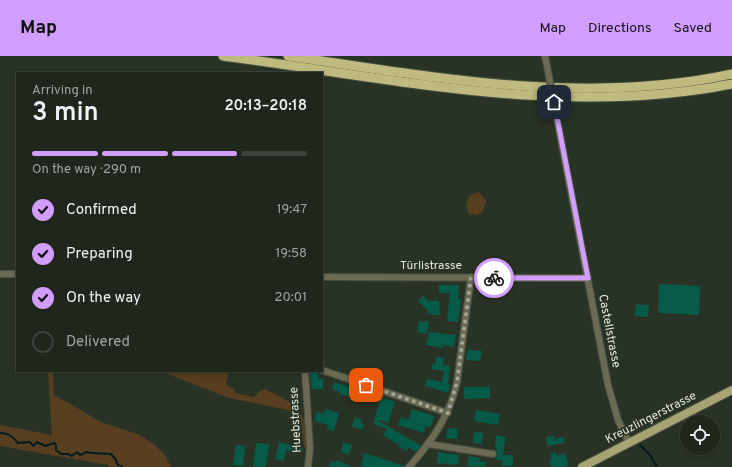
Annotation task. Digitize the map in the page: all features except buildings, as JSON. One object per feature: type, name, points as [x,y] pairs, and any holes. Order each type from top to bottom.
[{"type":"highway","points":[[223,56],[434,86],[539,95],[578,97],[639,95],[678,92],[732,84]]},
{"type":"highway","points":[[288,56],[446,78],[552,87],[600,88],[647,86],[696,81],[732,74]]},
{"type":"main road","name":"Kreuzlingerstrasse","points":[[582,467],[732,390]]},
{"type":"street","name":"Castellstrasse","points":[[545,56],[613,404],[628,443]]},
{"type":"street","points":[[0,274],[16,274]]},
{"type":"street","name":"Türlistrasse","points":[[323,276],[588,278]]},
{"type":"street","points":[[409,467],[428,444],[448,413],[457,382],[471,277]]},
{"type":"street","points":[[323,370],[448,413]]},
{"type":"street","name":"Huebstrasse","points":[[305,372],[310,443],[308,467]]},
{"type":"street","points":[[428,444],[493,454]]},
{"type":"shaded area","points":[[479,192],[486,200],[483,211],[477,215],[469,214],[466,206],[469,196]]},
{"type":"shaded area","points":[[48,372],[53,372],[54,396],[101,422],[140,435],[155,445],[165,455],[171,467],[109,467],[108,465],[0,446],[0,425],[52,435]]},
{"type":"shaded area","points":[[163,372],[229,372],[226,384],[235,390],[234,393],[254,397],[260,391],[265,389],[276,394],[292,404],[298,410],[305,425],[307,447],[304,447],[301,419],[293,411],[229,398]]},
{"type":"waterway","points":[[0,433],[10,436],[18,443],[30,442],[33,446],[37,442],[45,446],[54,443],[56,445],[56,450],[61,454],[68,454],[72,456],[77,452],[80,455],[87,452],[111,454],[116,460],[117,464],[122,467]]},
{"type":"waterway","points":[[640,445],[650,455],[657,467]]},
{"type":"way so far","points":[[366,385],[448,413],[454,398],[457,382],[471,277],[494,278]]},
{"type":"route","points":[[494,278],[588,278],[554,102]]}]
